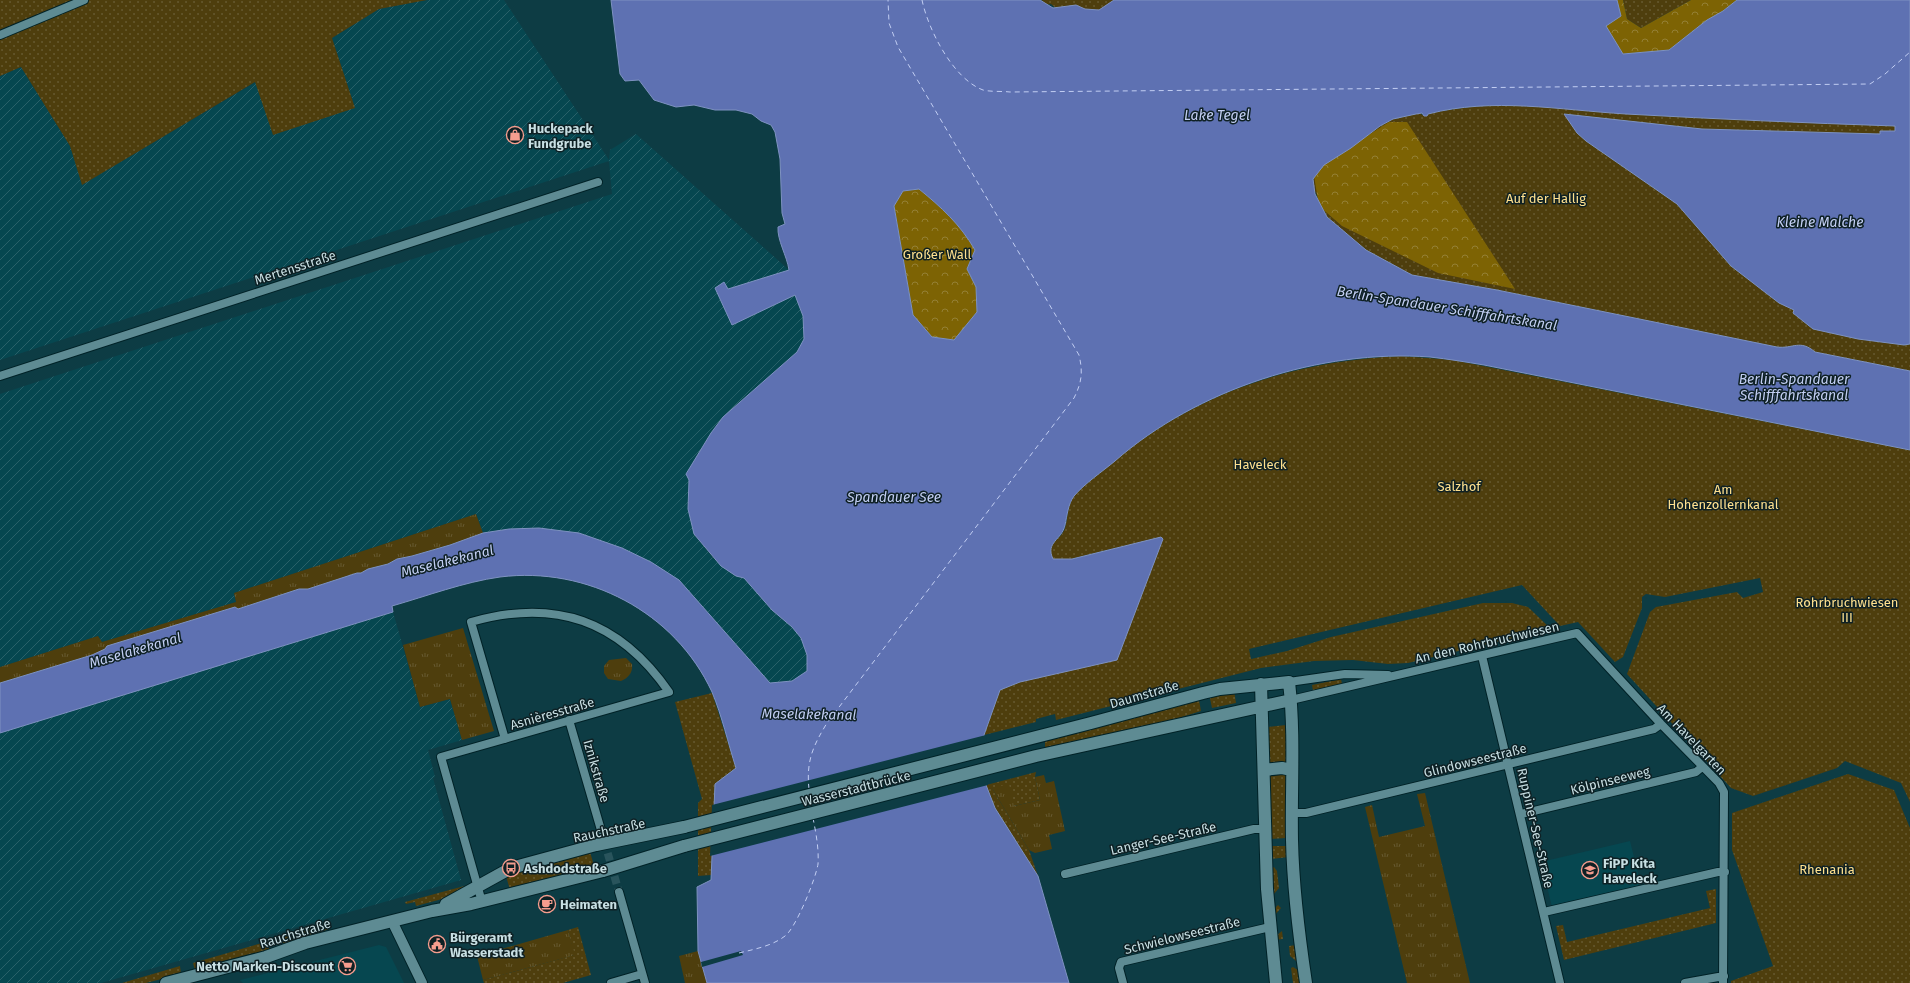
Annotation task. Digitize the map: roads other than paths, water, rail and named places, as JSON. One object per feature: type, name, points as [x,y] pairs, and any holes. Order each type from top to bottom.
[{"type":"main road","name":"Daumstraße","points":[[1036,738],[1203,692],[1261,684],[1289,682]]},
{"type":"main road","points":[[1289,682],[1291,700],[1294,862],[1306,983]]},
{"type":"main road","points":[[1261,684],[1270,927],[1276,983]]},
{"type":"main road","points":[[1261,706],[1291,700]]},
{"type":"main road","name":"Wasserstadtbrücke","points":[[684,846],[1036,756],[1261,706]]},
{"type":"main road","name":"Wasserstadtbrücke","points":[[684,827],[1036,738]]},
{"type":"main road","points":[[1264,770],[1282,768],[1292,770]]},
{"type":"main road","name":"Rauchstraße","points":[[432,911],[463,896],[478,886],[518,865],[684,827]]},
{"type":"main road","name":"Rauchstraße","points":[[166,983],[266,957],[301,944],[432,911],[482,902],[604,871],[684,846]]},
{"type":"street","points":[[0,35],[84,0]]},
{"type":"street","name":"Mertensstraße","points":[[0,376],[598,182]]},
{"type":"street","name":"Asnièresstraße","points":[[478,886],[441,757],[505,739],[569,720],[668,692],[654,670],[634,651],[614,636],[588,623],[553,614],[523,612],[500,615],[471,622],[505,739]]},
{"type":"street","name":"An den Rohrbruchwiesen","points":[[1291,700],[1577,633]]},
{"type":"street","name":"Am Havelgarten","points":[[1577,633],[1661,724],[1719,783],[1724,792],[1724,980]]},
{"type":"street","name":"Ruppiner-See-Straße","points":[[1482,656],[1521,814],[1560,983]]},
{"type":"street","name":"An den Rohrbruchwiesen","points":[[1289,682],[1345,674],[1401,675]]},
{"type":"street","name":"Iznikstraße","points":[[569,720],[601,830]]},
{"type":"street","name":"Glindowseestraße","points":[[1292,813],[1306,813],[1509,765],[1654,729],[1661,724]]},
{"type":"street","name":"Kölpinseeweg","points":[[1521,814],[1696,772],[1702,767]]},
{"type":"street","name":"Langer-See-Straße","points":[[1065,874],[1254,829],[1266,829]]},
{"type":"street","points":[[1544,912],[1718,872],[1725,872]]},
{"type":"street","points":[[478,886],[482,902]]},
{"type":"street","points":[[619,892],[645,983]]},
{"type":"street","points":[[392,922],[422,983]]},
{"type":"street","name":"Schwielowseestraße","points":[[1123,983],[1119,968],[1120,962],[1270,927]]},
{"type":"street","points":[[610,983],[642,974]]},
{"type":"street","points":[[1685,983],[1724,980]]},
{"type":"water","points":[[611,0],[1040,0],[1053,8],[1076,5],[1085,9],[1099,10],[1114,0],[1617,0],[1621,16],[1606,26],[1623,54],[1669,50],[1707,20],[1723,11],[1737,0],[1910,0],[1910,344],[1904,345],[1858,339],[1813,329],[1793,313],[1794,310],[1779,303],[1731,266],[1677,204],[1586,141],[1577,133],[1564,114],[1702,129],[1880,134],[1880,131],[1895,131],[1895,126],[1660,116],[1526,106],[1477,106],[1452,109],[1428,114],[1427,116],[1424,116],[1422,113],[1393,119],[1380,126],[1351,148],[1324,165],[1313,179],[1315,194],[1327,217],[1366,250],[1412,275],[1497,290],[1777,347],[1801,345],[1810,348],[1815,352],[1910,371],[1910,450],[1484,365],[1430,357],[1389,356],[1346,360],[1304,367],[1262,379],[1222,394],[1183,413],[1148,436],[1078,491],[1069,506],[1063,530],[1052,545],[1051,553],[1053,559],[1072,559],[1161,537],[1163,539],[1117,660],[1020,682],[1000,690],[984,735],[986,785],[995,808],[1038,876],[1069,983],[707,983],[698,951],[697,887],[711,880],[715,784],[736,768],[716,701],[696,664],[676,639],[652,618],[625,600],[596,587],[565,579],[533,576],[500,577],[459,586],[392,606],[393,612],[0,733],[0,683],[92,655],[105,649],[107,646],[235,607],[238,609],[299,589],[308,589],[388,564],[397,559],[450,545],[483,533],[509,529],[539,528],[579,533],[622,548],[651,562],[679,580],[770,683],[792,681],[807,671],[807,655],[801,638],[792,627],[772,610],[744,578],[736,576],[721,566],[694,534],[688,509],[689,480],[686,474],[711,433],[723,417],[797,352],[804,339],[803,316],[795,295],[732,325],[715,288],[724,282],[728,289],[789,270],[778,232],[778,227],[785,224],[782,213],[780,159],[775,132],[771,125],[761,121],[752,114],[736,110],[715,110],[694,105],[676,107],[654,100],[639,80],[625,81],[620,74]],"holes":[[[919,189],[942,209],[956,224],[975,250],[967,269],[976,287],[977,312],[954,340],[932,337],[913,315],[894,206],[903,191]]]},
{"type":"tunnel","points":[[601,830],[619,892]]},
{"type":"place","name":"Huckepack Fundgrube","points":[[515,135]]},
{"type":"place","name":"Ashdodstraße","points":[[511,868]]},
{"type":"place","name":"FiPP Kita Haveleck","points":[[1590,870]]},
{"type":"place","name":"Heimaten","points":[[547,904]]},
{"type":"place","name":"Bürgeramt Wasserstadt","points":[[437,944]]},
{"type":"place","name":"Netto Marken-Discount","points":[[347,966]]},
{"type":"water label","name":"Lake Tegel","points":[[1217,115]]},
{"type":"water label","name":"Kleine Malche","points":[[1820,222]]},
{"type":"water label","name":"Berlin-Spandauer Schifffahrtskanal","points":[[1447,308]]},
{"type":"water label","name":"Berlin-Spandauer Schifffahrtskanal","points":[[1794,388]]},
{"type":"water label","name":"Spandauer See","points":[[894,497]]},
{"type":"water label","name":"Maselakekanal","points":[[447,561]]},
{"type":"water label","name":"Maselakekanal","points":[[135,650]]},
{"type":"water label","name":"Maselakekanal","points":[[809,714]]},
{"type":"park label","name":"Auf der Hallig","points":[[1546,198]]},
{"type":"park label","name":"Großer Wall","points":[[937,254]]},
{"type":"park label","name":"Haveleck","points":[[1260,464]]},
{"type":"park label","name":"Salzhof","points":[[1459,486]]},
{"type":"park label","name":"Am Hohenzollernkanal","points":[[1723,496]]},
{"type":"park label","name":"Rohrbruchwiesen III","points":[[1847,610]]},
{"type":"park label","name":"Rhenania","points":[[1827,869]]}]
